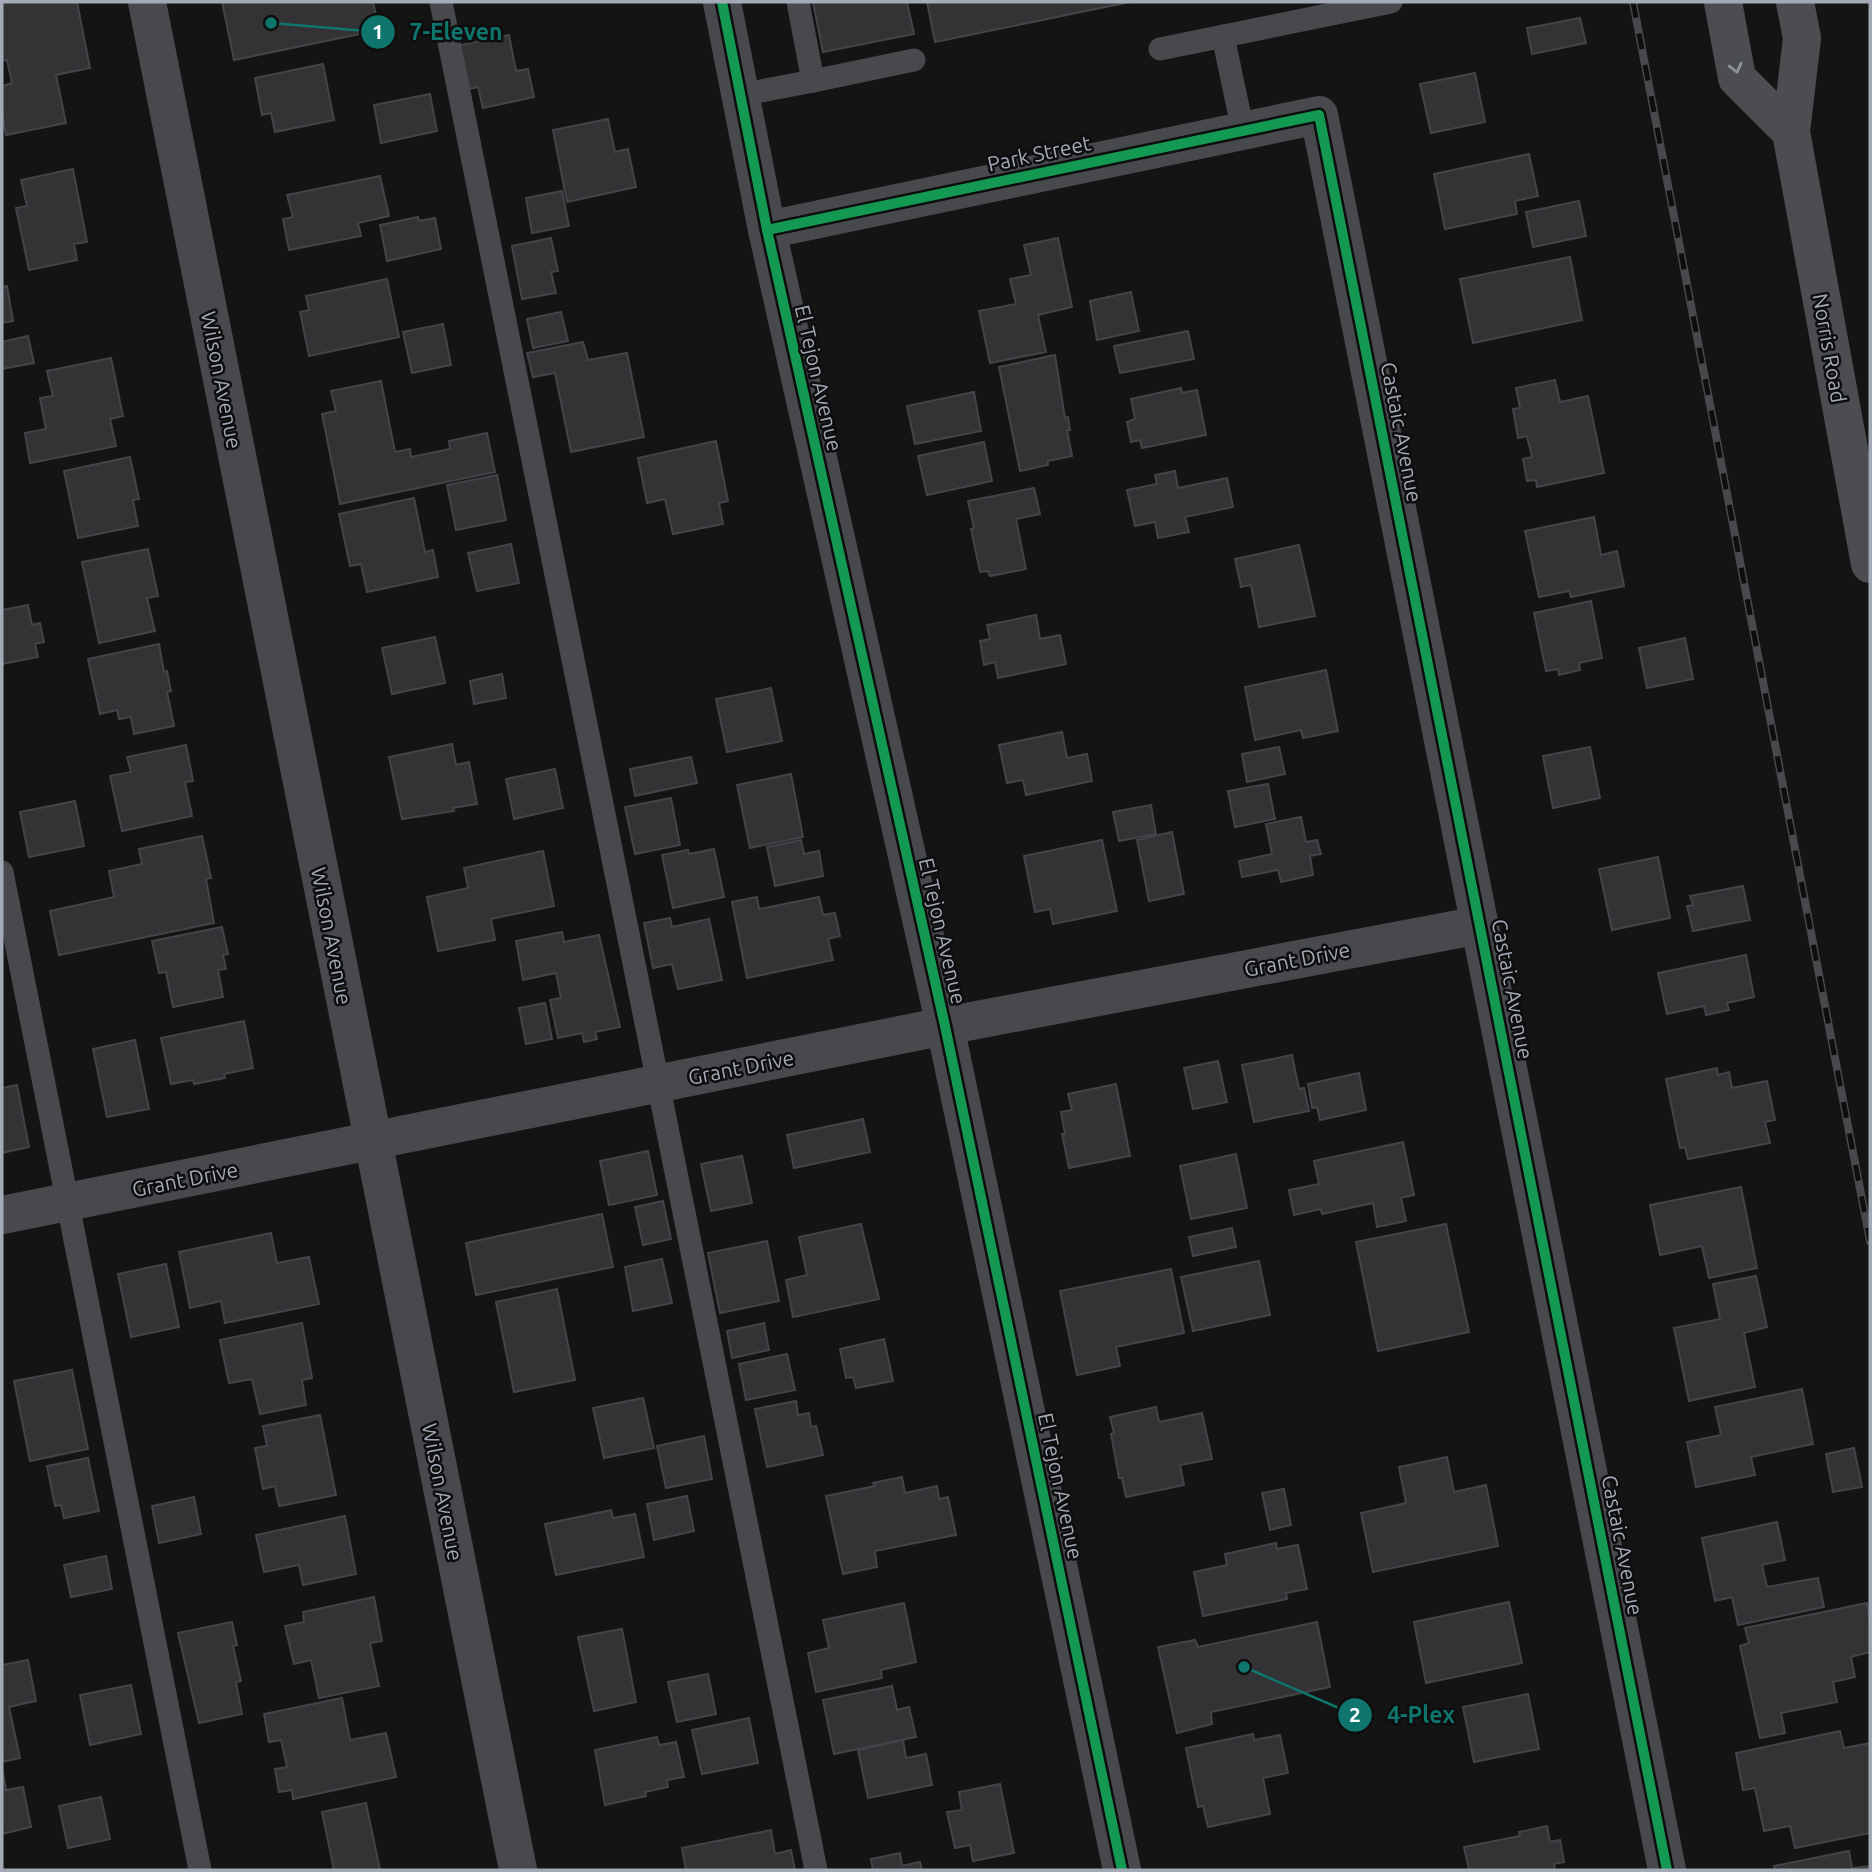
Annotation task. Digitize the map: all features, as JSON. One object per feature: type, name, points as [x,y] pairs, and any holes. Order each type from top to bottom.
[{"type":"street","name":"Wilson Avenue","points":[[147,2],[518,1870]]},
{"type":"street","name":"El Tejon Avenue","points":[[722,2],[766,230],[945,1026],[1122,1870]]},
{"type":"street","points":[[1723,2],[1737,78],[1791,132]]},
{"type":"street","name":"Norris Road","points":[[1795,2],[1801,38],[1791,132],[1870,564]]},
{"type":"street","name":"Park Street","points":[[766,230],[1319,115]]},
{"type":"street","name":"Castaic Avenue","points":[[1319,115],[1667,1870]]},
{"type":"street","name":"Grant Drive","points":[[2,1215],[945,1026],[1480,925]]},
{"type":"lane","points":[[441,2],[816,1870]]},
{"type":"lane","points":[[798,2],[813,81]]},
{"type":"lane","points":[[1160,49],[1223,36],[1284,12],[1391,2]]},
{"type":"lane","points":[[1223,36],[1243,131]]},
{"type":"lane","points":[[740,95],[915,60]]},
{"type":"lane","points":[[2,872],[200,1870]]},
{"type":"building","points":[[2,2],[77,2],[90,68],[56,75],[66,123],[6,135],[2,113],[2,86],[12,83],[7,60],[2,61]]},
{"type":"building","points":[[222,2],[373,2],[379,30],[234,60]]},
{"type":"building","points":[[813,2],[907,2],[914,34],[823,52]]},
{"type":"building","points":[[927,2],[1130,2],[935,42]]},
{"type":"building","points":[[1580,18],[1586,43],[1532,54],[1527,28]]},
{"type":"building","points":[[509,35],[516,71],[528,69],[534,97],[483,108],[478,87],[466,90],[457,46]]},
{"type":"building","points":[[323,64],[334,120],[275,132],[271,113],[262,115],[255,78]]},
{"type":"building","points":[[1475,73],[1485,122],[1431,133],[1420,84]]},
{"type":"building","points":[[430,94],[437,131],[381,143],[374,105]]},
{"type":"building","points":[[608,119],[615,152],[628,149],[636,187],[567,202],[553,130]]},
{"type":"building","points":[[1529,154],[1538,196],[1515,201],[1517,214],[1445,229],[1434,174]]},
{"type":"building","points":[[73,169],[87,242],[74,244],[77,260],[29,270],[16,208],[27,206],[21,180]]},
{"type":"building","points":[[380,176],[389,216],[358,223],[361,236],[289,250],[283,219],[293,217],[287,195]]},
{"type":"building","points":[[562,191],[569,226],[532,233],[526,198]]},
{"type":"building","points":[[1579,201],[1586,236],[1533,247],[1526,212]]},
{"type":"building","points":[[418,217],[419,221],[435,218],[441,249],[387,261],[380,225]]},
{"type":"building","points":[[551,238],[558,271],[551,272],[556,293],[522,299],[512,246]]},
{"type":"building","points":[[1058,238],[1072,307],[1038,315],[1046,352],[990,363],[979,311],[1016,304],[1010,279],[1031,275],[1024,245]]},
{"type":"building","points":[[1570,257],[1582,320],[1473,343],[1460,279]]},
{"type":"building","points":[[387,279],[399,337],[309,356],[300,312],[309,310],[306,296]]},
{"type":"building","points":[[7,286],[13,321],[2,323],[2,287]]},
{"type":"building","points":[[1131,292],[1139,331],[1097,340],[1090,301]]},
{"type":"building","points":[[561,312],[568,341],[533,348],[527,319]]},
{"type":"building","points":[[443,324],[451,365],[412,373],[403,332]]},
{"type":"building","points":[[1188,331],[1194,359],[1120,373],[1114,346]]},
{"type":"building","points":[[28,336],[34,363],[2,369],[2,342]]},
{"type":"building","points":[[583,342],[588,360],[627,353],[644,437],[571,452],[555,373],[533,377],[527,353]]},
{"type":"building","points":[[1055,355],[1065,418],[1068,417],[1070,430],[1067,430],[1072,456],[1020,471],[999,367]]},
{"type":"building","points":[[111,358],[123,416],[110,419],[116,446],[30,463],[25,433],[46,429],[40,398],[53,396],[47,371]]},
{"type":"building","points":[[1555,380],[1560,402],[1588,396],[1604,473],[1537,487],[1536,480],[1527,481],[1523,459],[1532,457],[1527,436],[1518,438],[1513,409],[1520,408],[1516,388]]},
{"type":"building","points":[[381,381],[395,452],[410,449],[411,457],[450,449],[449,441],[487,433],[495,472],[340,504],[322,414],[336,411],[331,391]]},
{"type":"building","points":[[1181,388],[1182,393],[1197,390],[1206,435],[1142,448],[1140,440],[1131,442],[1127,422],[1135,419],[1131,399]]},
{"type":"building","points":[[974,392],[981,431],[915,444],[907,406]]},
{"type":"building","points":[[716,441],[728,501],[719,503],[723,524],[673,534],[665,499],[647,503],[638,458]]},
{"type":"building","points":[[984,442],[992,481],[927,495],[918,456]]},
{"type":"building","points":[[130,457],[139,499],[133,500],[138,526],[78,538],[64,471]]},
{"type":"building","points":[[1175,471],[1178,488],[1227,478],[1233,507],[1185,517],[1189,532],[1158,538],[1155,522],[1135,526],[1127,490],[1157,484],[1155,475]]},
{"type":"building","points":[[497,475],[506,520],[456,530],[447,485]]},
{"type":"building","points":[[1034,488],[1040,514],[1016,519],[1026,569],[990,576],[988,571],[980,572],[968,501]]},
{"type":"building","points":[[414,498],[425,552],[433,550],[438,577],[367,592],[361,564],[350,566],[339,514]]},
{"type":"building","points":[[1594,517],[1601,555],[1617,551],[1624,586],[1571,597],[1569,591],[1539,597],[1525,531]]},
{"type":"building","points":[[511,544],[519,583],[477,591],[468,553]]},
{"type":"building","points":[[1299,545],[1315,616],[1259,627],[1251,585],[1241,587],[1235,559]]},
{"type":"building","points":[[148,549],[158,596],[147,598],[155,631],[99,643],[82,562]]},
{"type":"building","points":[[1591,601],[1602,658],[1579,663],[1580,670],[1559,675],[1558,669],[1546,671],[1534,613]]},
{"type":"building","points":[[28,605],[32,625],[40,623],[44,642],[35,644],[38,657],[2,664],[2,610]]},
{"type":"building","points":[[1036,615],[1040,639],[1060,635],[1066,664],[998,678],[995,662],[984,665],[980,641],[990,639],[987,625]]},
{"type":"building","points":[[435,637],[445,683],[392,694],[382,648]]},
{"type":"building","points":[[1685,638],[1693,679],[1647,688],[1639,648]]},
{"type":"building","points":[[159,644],[171,691],[167,692],[174,726],[134,734],[131,717],[119,719],[117,710],[100,714],[88,659]]},
{"type":"building","points":[[1326,670],[1338,731],[1303,738],[1301,730],[1255,740],[1245,687]]},
{"type":"building","points":[[502,674],[506,698],[474,704],[470,681]]},
{"type":"building","points":[[771,688],[782,741],[727,752],[716,699]]},
{"type":"building","points":[[1062,732],[1067,758],[1087,754],[1092,781],[1026,795],[1023,780],[1007,783],[999,745]]},
{"type":"building","points":[[452,744],[456,765],[469,762],[477,804],[453,808],[454,811],[402,819],[389,757]]},
{"type":"building","points":[[186,745],[193,781],[185,782],[192,816],[122,831],[110,776],[131,772],[127,757]]},
{"type":"building","points":[[1279,747],[1285,774],[1247,782],[1242,754]]},
{"type":"building","points":[[1590,747],[1600,798],[1553,808],[1543,756]]},
{"type":"building","points":[[691,757],[697,783],[635,796],[630,769]]},
{"type":"building","points":[[555,769],[563,808],[514,819],[506,779]]},
{"type":"building","points":[[791,774],[803,837],[750,848],[737,785]]},
{"type":"building","points":[[1268,784],[1275,819],[1235,827],[1228,791]]},
{"type":"building","points":[[671,798],[680,845],[635,854],[625,807]]},
{"type":"building","points":[[75,801],[84,846],[29,857],[20,812]]},
{"type":"building","points":[[1151,805],[1156,834],[1119,841],[1113,812]]},
{"type":"building","points":[[1301,817],[1306,842],[1317,840],[1321,854],[1310,856],[1313,875],[1281,882],[1278,870],[1242,877],[1239,861],[1272,854],[1266,824]]},
{"type":"building","points":[[1172,832],[1184,894],[1149,901],[1137,840]]},
{"type":"building","points":[[202,836],[211,878],[206,879],[214,923],[59,955],[50,911],[114,897],[109,871],[142,864],[139,849]]},
{"type":"building","points":[[801,840],[804,854],[819,851],[823,876],[775,886],[767,847]]},
{"type":"building","points":[[1102,840],[1117,911],[1053,924],[1050,909],[1035,912],[1024,856]]},
{"type":"building","points":[[714,849],[724,897],[673,908],[662,855],[688,850],[689,854]]},
{"type":"building","points":[[543,851],[554,906],[491,919],[495,940],[438,951],[427,897],[468,888],[464,868]]},
{"type":"building","points":[[1658,857],[1670,918],[1612,930],[1599,869]]},
{"type":"building","points":[[1743,886],[1750,920],[1693,931],[1687,906],[1693,905],[1690,896]]},
{"type":"building","points":[[757,897],[759,909],[819,897],[823,915],[835,913],[840,936],[828,939],[833,960],[747,978],[732,902]]},
{"type":"building","points":[[670,918],[672,927],[709,919],[722,980],[678,989],[672,964],[653,968],[644,923]]},
{"type":"building","points":[[222,927],[228,954],[223,955],[226,969],[218,970],[223,997],[173,1007],[166,972],[159,973],[152,941]]},
{"type":"building","points":[[562,932],[564,942],[599,935],[620,1027],[595,1032],[597,1039],[584,1042],[582,1033],[558,1038],[550,1000],[561,998],[556,973],[523,980],[516,941]]},
{"type":"building","points":[[1746,955],[1754,997],[1727,1003],[1729,1010],[1706,1015],[1704,1006],[1667,1014],[1658,973]]},
{"type":"building","points":[[545,1003],[552,1039],[526,1044],[519,1008]]},
{"type":"building","points":[[244,1021],[253,1068],[224,1074],[225,1078],[194,1084],[193,1080],[171,1084],[161,1038]]},
{"type":"building","points":[[135,1040],[149,1109],[107,1117],[93,1049]]},
{"type":"building","points":[[1292,1055],[1299,1089],[1304,1088],[1309,1111],[1254,1122],[1242,1065]]},
{"type":"building","points":[[1218,1061],[1227,1102],[1193,1109],[1184,1068]]},
{"type":"building","points":[[1717,1068],[1718,1075],[1729,1072],[1732,1088],[1767,1081],[1775,1120],[1765,1122],[1770,1143],[1688,1159],[1685,1147],[1680,1148],[1666,1079]]},
{"type":"building","points":[[1359,1073],[1366,1110],[1320,1120],[1317,1107],[1312,1108],[1308,1084]]},
{"type":"building","points":[[1116,1084],[1130,1156],[1069,1168],[1062,1134],[1065,1134],[1061,1112],[1072,1110],[1068,1094]]},
{"type":"building","points":[[17,1085],[29,1147],[2,1153],[2,1088]]},
{"type":"building","points":[[863,1119],[870,1152],[794,1168],[787,1135]]},
{"type":"building","points":[[1403,1142],[1414,1195],[1401,1198],[1406,1221],[1377,1227],[1373,1203],[1322,1214],[1321,1209],[1294,1215],[1289,1190],[1319,1184],[1314,1161]]},
{"type":"building","points":[[648,1151],[657,1195],[609,1205],[600,1161]]},
{"type":"building","points":[[1236,1154],[1247,1208],[1191,1219],[1180,1166]]},
{"type":"building","points":[[742,1156],[752,1203],[711,1211],[701,1164]]},
{"type":"building","points":[[1741,1187],[1757,1268],[1709,1278],[1702,1246],[1660,1255],[1650,1205]]},
{"type":"building","points":[[663,1201],[671,1239],[643,1245],[635,1207]]},
{"type":"building","points":[[602,1214],[613,1267],[476,1295],[466,1243]]},
{"type":"building","points":[[861,1224],[879,1299],[793,1317],[786,1280],[807,1275],[799,1237]]},
{"type":"building","points":[[1446,1224],[1469,1332],[1378,1351],[1356,1242]]},
{"type":"building","points":[[1232,1228],[1236,1247],[1193,1256],[1189,1237]]},
{"type":"building","points":[[271,1233],[277,1263],[309,1257],[319,1304],[225,1323],[221,1301],[190,1308],[179,1252]]},
{"type":"building","points":[[767,1241],[779,1301],[720,1313],[708,1253]]},
{"type":"building","points":[[662,1259],[672,1303],[633,1311],[625,1267]]},
{"type":"building","points":[[1259,1261],[1270,1315],[1193,1331],[1181,1277]]},
{"type":"building","points":[[166,1264],[179,1327],[131,1337],[118,1274]]},
{"type":"building","points":[[1171,1269],[1184,1333],[1116,1347],[1120,1366],[1077,1375],[1060,1291]]},
{"type":"building","points":[[1756,1276],[1767,1327],[1744,1333],[1755,1387],[1689,1401],[1674,1328],[1720,1319],[1713,1284]]},
{"type":"building","points":[[557,1289],[575,1380],[514,1392],[496,1302]]},
{"type":"building","points":[[302,1323],[312,1378],[302,1380],[306,1405],[260,1414],[252,1379],[229,1383],[220,1340]]},
{"type":"building","points":[[764,1323],[769,1350],[732,1358],[727,1331]]},
{"type":"building","points":[[884,1339],[893,1381],[856,1388],[853,1377],[846,1378],[840,1349]]},
{"type":"building","points":[[787,1354],[795,1390],[746,1400],[739,1364]]},
{"type":"building","points":[[72,1370],[88,1449],[30,1461],[14,1381]]},
{"type":"building","points":[[1802,1389],[1813,1444],[1751,1457],[1755,1475],[1696,1487],[1687,1442],[1721,1435],[1715,1407]]},
{"type":"building","points":[[643,1398],[654,1448],[604,1458],[593,1408]]},
{"type":"building","points":[[796,1401],[798,1415],[809,1413],[811,1427],[816,1426],[823,1455],[767,1467],[755,1409]]},
{"type":"building","points":[[1156,1407],[1159,1422],[1202,1413],[1212,1459],[1180,1465],[1184,1485],[1126,1497],[1122,1478],[1119,1478],[1110,1417]]},
{"type":"building","points":[[320,1415],[336,1495],[279,1506],[275,1486],[263,1489],[255,1448],[267,1446],[263,1426]]},
{"type":"building","points":[[704,1436],[712,1479],[666,1488],[657,1446]]},
{"type":"building","points":[[1854,1448],[1862,1487],[1833,1492],[1826,1454]]},
{"type":"building","points":[[1447,1457],[1454,1492],[1486,1485],[1498,1546],[1373,1572],[1361,1513],[1406,1503],[1399,1467]]},
{"type":"building","points":[[88,1458],[99,1511],[64,1518],[61,1505],[55,1506],[47,1466]]},
{"type":"building","points":[[902,1477],[905,1493],[937,1486],[939,1499],[948,1497],[956,1535],[875,1551],[877,1567],[843,1574],[826,1496],[875,1486],[873,1483]]},
{"type":"building","points":[[1284,1489],[1291,1525],[1270,1530],[1262,1493]]},
{"type":"building","points":[[687,1496],[694,1531],[654,1540],[647,1504]]},
{"type":"building","points":[[194,1497],[201,1534],[159,1543],[152,1506]]},
{"type":"building","points":[[611,1510],[613,1518],[635,1514],[644,1557],[556,1575],[545,1524]]},
{"type":"building","points":[[345,1516],[356,1574],[303,1585],[299,1565],[264,1572],[256,1535]]},
{"type":"building","points":[[1777,1522],[1785,1560],[1762,1565],[1767,1587],[1818,1578],[1824,1607],[1738,1625],[1732,1597],[1715,1601],[1702,1538]]},
{"type":"building","points":[[1276,1543],[1277,1549],[1298,1545],[1307,1589],[1286,1593],[1287,1599],[1203,1616],[1194,1572],[1227,1565],[1225,1554]]},
{"type":"building","points":[[106,1556],[112,1589],[71,1597],[64,1565]]},
{"type":"building","points":[[374,1597],[382,1641],[370,1643],[379,1686],[319,1698],[311,1660],[294,1664],[285,1626],[304,1622],[303,1612]]},
{"type":"building","points":[[1509,1602],[1522,1663],[1426,1683],[1414,1622]]},
{"type":"building","points":[[904,1603],[916,1662],[881,1670],[882,1678],[816,1692],[808,1653],[829,1648],[823,1620]]},
{"type":"building","points":[[1867,1603],[1870,1652],[1851,1657],[1855,1677],[1833,1682],[1837,1702],[1781,1713],[1785,1733],[1760,1738],[1740,1646],[1749,1643],[1745,1628]]},
{"type":"building","points":[[232,1622],[237,1645],[233,1646],[241,1681],[236,1682],[242,1714],[199,1723],[178,1633]]},
{"type":"building","points":[[1317,1622],[1330,1687],[1211,1712],[1212,1724],[1177,1733],[1158,1647],[1195,1640],[1198,1647]]},
{"type":"building","points":[[622,1629],[636,1702],[594,1711],[578,1637]]},
{"type":"building","points":[[28,1660],[36,1701],[9,1707],[20,1758],[2,1762],[2,1665]]},
{"type":"building","points":[[708,1674],[716,1714],[677,1722],[668,1682]]},
{"type":"building","points":[[131,1685],[141,1734],[90,1745],[80,1695]]},
{"type":"building","points":[[892,1686],[897,1710],[909,1707],[916,1737],[834,1754],[823,1700]]},
{"type":"building","points":[[1528,1694],[1539,1749],[1474,1762],[1463,1707]]},
{"type":"building","points":[[342,1698],[350,1740],[386,1733],[396,1777],[293,1799],[292,1790],[279,1792],[275,1769],[287,1767],[281,1740],[269,1742],[264,1714]]},
{"type":"building","points":[[749,1718],[758,1763],[702,1774],[692,1730]]},
{"type":"building","points":[[1840,1731],[1844,1748],[1870,1743],[1870,1833],[1795,1848],[1790,1826],[1764,1831],[1755,1788],[1743,1790],[1736,1753]]},
{"type":"building","points":[[1253,1734],[1254,1740],[1280,1735],[1288,1773],[1263,1778],[1270,1814],[1208,1827],[1203,1806],[1198,1807],[1186,1748]]},
{"type":"building","points":[[657,1737],[659,1745],[676,1742],[684,1777],[667,1780],[668,1787],[645,1792],[646,1796],[605,1805],[595,1750]]},
{"type":"building","points":[[903,1740],[906,1758],[926,1754],[932,1785],[868,1798],[858,1750]]},
{"type":"building","points":[[2,1768],[6,1790],[23,1787],[31,1827],[2,1834]]},
{"type":"building","points":[[1000,1784],[1014,1853],[973,1861],[970,1845],[955,1848],[947,1812],[962,1810],[959,1792]]},
{"type":"building","points":[[101,1797],[110,1839],[68,1848],[59,1806]]},
{"type":"building","points":[[366,1803],[380,1870],[334,1870],[322,1812]]},
{"type":"building","points":[[1547,1826],[1550,1842],[1560,1840],[1564,1862],[1554,1864],[1555,1870],[1469,1870],[1464,1847],[1520,1836],[1519,1832]]},
{"type":"building","points":[[771,1830],[775,1854],[791,1850],[795,1870],[686,1870],[682,1848]]},
{"type":"building","points":[[1849,1851],[1852,1868],[1870,1866],[1870,1870],[1775,1870],[1774,1866]]},
{"type":"building","points":[[900,1853],[902,1866],[920,1862],[922,1870],[873,1870],[871,1859]]},
{"type":"railway","points":[[1633,2],[1870,1241]]},
{"type":"cycle path","points":[[722,2],[767,230],[945,1026],[1122,1870]]},
{"type":"cycle path","points":[[767,230],[1319,115],[1667,1870]]},
{"type":"place","name":"7-Eleven","points":[[271,23]]},
{"type":"place","name":"4-Plex","points":[[1244,1667]]}]
